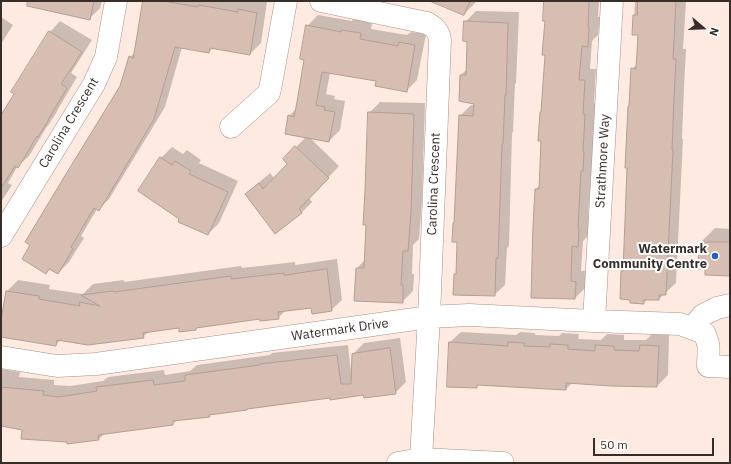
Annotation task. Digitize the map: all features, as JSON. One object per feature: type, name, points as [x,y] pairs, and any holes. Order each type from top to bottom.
[{"type":"street","name":"Carolina Crescent","points":[[1,236],[94,84],[106,57],[116,1]]},
{"type":"street","points":[[231,127],[268,93],[271,84],[286,1]]},
{"type":"street","name":"Carolina Crescent","points":[[321,1],[427,23],[436,29],[440,36],[429,317],[421,459]]},
{"type":"street","name":"Strathmore Way","points":[[594,321],[612,1]]},
{"type":"street","points":[[686,326],[716,308],[730,305]]},
{"type":"street","name":"Watermark Drive","points":[[1,357],[57,366],[96,364],[429,317],[469,315],[686,326]]},
{"type":"street","points":[[686,326],[704,332],[709,348],[708,366],[730,367]]},
{"type":"street","points":[[398,463],[421,459],[503,463]]},
{"type":"building","points":[[28,1],[94,1],[90,20],[27,6]]},
{"type":"building","points":[[143,1],[163,1],[198,7],[199,5],[238,12],[238,9],[257,13],[250,55],[210,48],[209,53],[175,47],[154,119],[99,211],[94,208],[71,247],[73,249],[58,274],[49,269],[46,274],[22,259],[30,245],[25,242],[120,86],[129,56],[133,58]]},
{"type":"building","points":[[430,1],[470,1],[464,15]]},
{"type":"building","points":[[544,1],[589,1],[588,47],[582,46],[579,80],[585,80],[583,114],[585,114],[578,247],[572,246],[571,281],[576,282],[575,299],[531,298],[535,189],[539,189],[541,141],[538,141],[545,55],[542,55],[545,21],[543,21]]},
{"type":"building","points":[[638,1],[676,1],[673,59],[676,59],[673,150],[666,295],[659,295],[659,300],[644,300],[644,304],[630,303],[630,300],[620,299],[621,271],[623,271],[628,106],[631,68],[636,69],[638,35],[632,35],[633,15],[637,15]]},
{"type":"building","points":[[464,21],[508,23],[506,95],[502,144],[498,258],[496,258],[495,296],[453,295],[454,274],[456,274],[457,242],[452,242],[459,115],[473,116],[474,104],[459,101],[460,75],[466,75],[467,42],[463,41]]},
{"type":"building","points":[[306,25],[341,32],[341,30],[361,33],[360,39],[398,46],[399,42],[415,45],[407,92],[375,86],[376,81],[322,72],[316,105],[325,107],[324,110],[335,112],[329,142],[285,134],[288,115],[294,117],[297,102],[304,60],[300,59]]},
{"type":"building","points":[[49,31],[82,52],[61,84],[67,88],[48,121],[38,137],[37,136],[18,168],[15,166],[1,188],[1,115],[14,94],[11,92]]},
{"type":"building","points":[[368,112],[414,114],[411,212],[408,251],[403,251],[401,285],[403,285],[403,303],[354,301],[356,268],[364,268],[366,225],[363,225]]},
{"type":"building","points":[[295,146],[329,178],[299,209],[302,213],[275,234],[245,194],[259,183],[263,189],[287,164],[283,159]]},
{"type":"building","points":[[160,157],[172,165],[175,161],[191,171],[189,174],[228,192],[208,235],[178,222],[179,219],[138,191]]},
{"type":"building","name":"Watermark Community Centre","points":[[700,242],[730,242],[730,276],[705,275],[705,269],[698,269]]},
{"type":"building","points":[[327,269],[332,311],[312,314],[311,308],[278,312],[279,319],[260,321],[260,319],[196,328],[196,330],[179,332],[179,328],[164,330],[143,333],[144,338],[88,345],[57,340],[56,346],[1,337],[1,320],[6,291],[39,296],[39,299],[80,306],[79,302],[100,306],[81,295],[231,276],[231,279],[284,273],[284,275]]},
{"type":"building","points":[[449,342],[508,346],[508,342],[524,343],[524,346],[550,347],[550,344],[568,345],[568,349],[595,351],[595,345],[614,346],[614,350],[639,351],[640,345],[659,346],[657,387],[566,383],[566,390],[477,385],[477,388],[447,387]]},
{"type":"building","points":[[390,348],[396,394],[364,398],[363,395],[330,400],[330,398],[247,409],[209,415],[210,417],[173,421],[173,425],[98,435],[99,440],[67,444],[67,442],[21,439],[22,430],[1,426],[1,387],[44,391],[43,395],[59,397],[97,391],[96,387],[153,380],[154,385],[185,381],[185,375],[337,355],[341,384],[351,384],[352,354]]},
{"type":"place","name":"Watermark Community Centre","points":[[715,256]]}]
